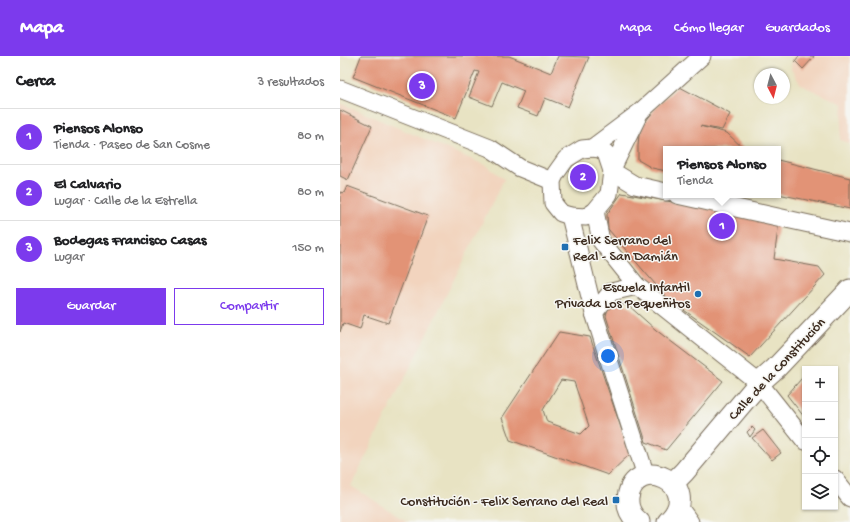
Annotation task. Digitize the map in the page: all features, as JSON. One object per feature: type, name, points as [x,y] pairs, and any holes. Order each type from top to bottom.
[{"type":"street","points":[[592,148],[640,112],[702,56]]},
{"type":"street","points":[[340,89],[490,148],[520,168],[552,181]]},
{"type":"street","points":[[640,112],[612,170],[609,194],[595,211],[579,218],[561,213],[553,202],[552,181],[566,159],[582,149],[592,148],[600,149],[606,153],[612,170],[635,185],[663,191]]},
{"type":"street","points":[[691,198],[850,233]]},
{"type":"street","points":[[595,211],[601,241],[636,286],[759,383],[803,438]]},
{"type":"street","points":[[570,216],[594,313],[646,476]]},
{"type":"street","points":[[594,313],[611,292],[636,286]]},
{"type":"street","name":"Calle de la Constitución","points":[[673,484],[759,383],[776,368],[850,290]]},
{"type":"street","points":[[630,519],[627,501],[632,486],[638,480],[646,476],[656,475],[665,478],[673,484],[678,494],[679,517]]},
{"type":"street","points":[[838,483],[850,498]]},
{"type":"shaded area","points":[[792,56],[850,56],[850,144],[840,140],[843,104],[801,85],[791,69]]},
{"type":"shaded area","points":[[340,103],[487,166],[504,179],[351,486],[408,522],[340,522]]},
{"type":"building","points":[[361,56],[509,56],[551,73],[558,56],[589,57],[568,107],[545,98],[538,116],[517,108],[524,91],[502,82],[492,106],[469,97],[479,72],[475,71],[456,118],[353,77]]},
{"type":"building","points":[[799,56],[814,56],[803,69],[795,61]]},
{"type":"building","points":[[678,86],[730,114],[722,130],[700,126],[727,133],[741,146],[663,146],[663,170],[652,168],[638,160],[639,135],[643,125],[658,105]]},
{"type":"building","points":[[340,110],[372,126],[348,180],[340,176]]},
{"type":"building","points":[[781,161],[850,178],[850,209],[781,195]]},
{"type":"building","points":[[347,186],[428,216],[388,323],[364,315],[360,329],[343,323],[340,332],[340,192],[344,193]]},
{"type":"building","points":[[622,193],[779,221],[774,259],[819,267],[825,275],[750,357],[667,298],[608,229],[607,214]]},
{"type":"building","points":[[609,303],[628,305],[656,330],[723,381],[666,450],[646,442],[606,316]]},
{"type":"building","points":[[559,332],[590,337],[630,454],[608,475],[510,440],[502,418]],"holes":[[[561,380],[574,382],[589,426],[581,434],[547,422],[543,410]]]},
{"type":"building","points":[[802,378],[802,414],[787,395]]},
{"type":"building","points":[[752,427],[755,430],[750,437],[747,432]]},
{"type":"building","points":[[763,430],[781,453],[772,460],[752,438]]},
{"type":"place","name":"Bodegas Francisco Casas","points":[[422,86]]},
{"type":"place","name":"El Calvario","points":[[583,177]]},
{"type":"place","name":"Piensos Alonso","points":[[722,226]]},
{"type":"place","name":"Felix Serrano del Real - San Damián","points":[[565,247]]},
{"type":"place","name":"Escuela Infantil Privada Los Pequeñitos","points":[[698,294]]},
{"type":"place","name":"Constitución - Felix Serrano del Real","points":[[616,500]]}]
